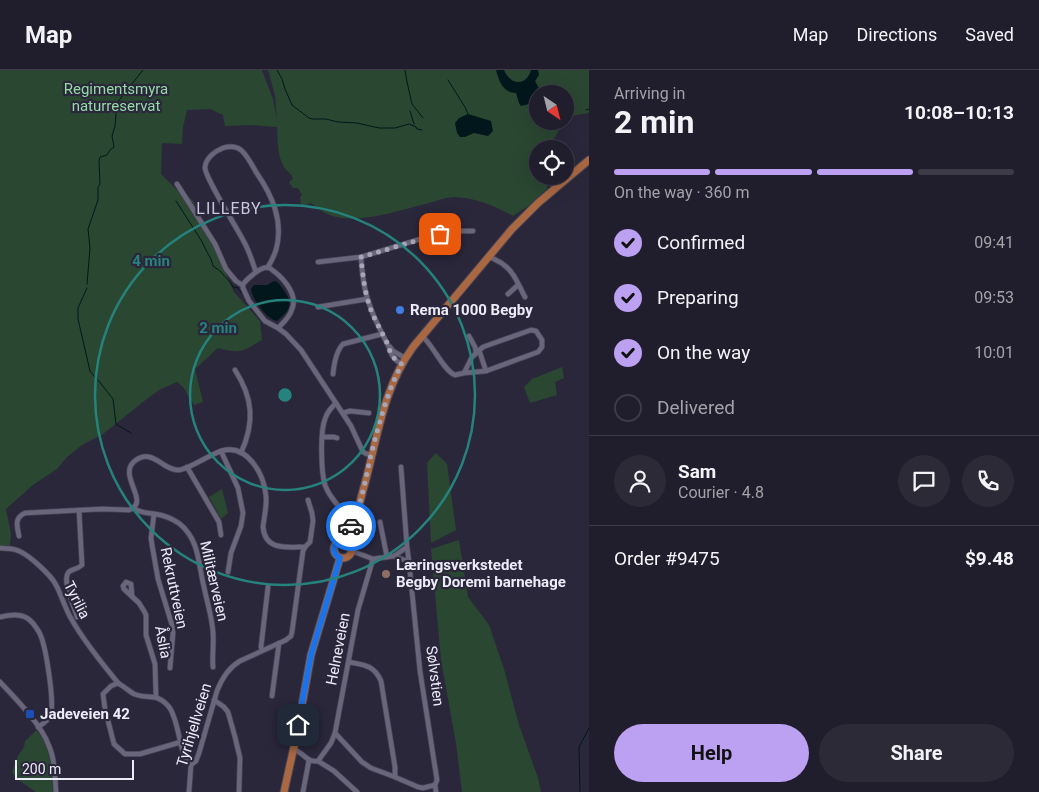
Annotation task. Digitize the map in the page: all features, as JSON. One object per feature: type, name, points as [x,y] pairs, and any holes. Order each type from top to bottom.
[{"type":"main road","points":[[344,540],[352,526],[363,494],[390,390],[403,361],[512,229],[589,160]]},
{"type":"main road","points":[[344,540],[350,544],[352,551],[349,556],[343,559],[335,555],[334,548],[337,542],[344,540]]},
{"type":"main road","points":[[284,792],[311,655],[340,558]]},
{"type":"street","points":[[242,285],[256,272],[268,267],[275,253],[279,224],[276,208],[261,178],[243,153],[237,148],[226,147],[210,157],[205,165],[205,172],[244,242],[256,272]]},
{"type":"street","points":[[177,184],[215,244],[226,269],[242,285],[249,300],[265,321],[278,328],[302,350],[343,413],[363,452],[372,455]]},
{"type":"street","points":[[318,262],[361,257],[431,236],[454,231],[472,231],[470,225]]},
{"type":"street","points":[[489,256],[503,264],[511,272],[524,297]]},
{"type":"street","points":[[361,257],[363,280],[372,314],[389,347],[403,361]]},
{"type":"street","points":[[268,267],[280,276],[289,287],[293,299],[293,308],[278,328]]},
{"type":"street","points":[[508,294],[518,285]]},
{"type":"street","points":[[318,307],[367,298]]},
{"type":"street","points":[[422,336],[430,344],[449,372],[455,375],[464,374],[486,371],[538,352],[542,347],[542,340],[536,331],[531,330],[483,347],[472,357],[464,374]]},
{"type":"street","points":[[333,374],[340,346],[382,334]]},
{"type":"street","points":[[469,336],[478,351],[486,371]]},
{"type":"street","points":[[235,370],[249,399],[250,427],[242,453]]},
{"type":"street","points":[[336,403],[330,409],[323,426],[323,470],[329,494],[340,508]]},
{"type":"street","points":[[343,413],[350,411],[369,413]]},
{"type":"street","points":[[322,437],[334,436],[338,438]]},
{"type":"street","points":[[19,536],[17,521],[23,513],[129,510],[134,508],[136,493],[129,473],[131,465],[136,460],[149,456],[178,470],[221,451],[232,450],[242,453],[254,464],[264,484],[266,501],[263,527],[267,538],[273,544],[281,547],[305,547]]},
{"type":"street","points":[[221,451],[238,488],[243,514],[241,526],[231,553],[228,572]]},
{"type":"street","name":"Sølvstien","points":[[401,466],[407,547],[420,671],[437,780],[435,785],[436,792]]},
{"type":"street","points":[[186,467],[219,522],[221,535]]},
{"type":"street","name":"Tyrihjellveien","points":[[189,792],[192,765],[199,753],[214,700],[226,672],[233,665],[288,638],[292,632],[303,551],[310,542],[313,521],[308,500]]},
{"type":"street","name":"Militærveien","points":[[134,508],[138,512],[171,519],[179,524],[194,542],[213,631],[213,667]]},
{"type":"street","points":[[78,617],[68,593],[66,576],[70,571],[77,570],[82,565],[80,510]]},
{"type":"street","name":"Rekruttveien","points":[[154,514],[152,545],[158,579],[172,625],[170,668]]},
{"type":"street","points":[[380,522],[387,557]]},
{"type":"street","points":[[352,551],[373,558],[387,557],[394,556],[407,547]]},
{"type":"street","name":"Tyrilia","points":[[0,548],[18,550],[27,555],[52,578],[72,620],[92,650],[118,683],[135,694],[156,697]]},
{"type":"street","points":[[394,556],[409,562]]},
{"type":"street","name":"Helneveien","points":[[318,761],[331,743],[335,733],[358,610],[373,558]]},
{"type":"street","points":[[262,650],[268,587]]},
{"type":"street","name":"Åslia","points":[[132,596],[146,615],[146,635],[155,664],[156,697]]},
{"type":"street","points":[[0,617],[20,615],[25,617],[34,624],[42,638],[52,703],[50,716],[38,727]]},
{"type":"street","points":[[272,696],[278,643]]},
{"type":"street","points":[[349,662],[372,668],[381,681],[395,776]]},
{"type":"street","points":[[0,682],[38,727],[49,746],[56,792]]},
{"type":"street","points":[[118,683],[111,686],[103,694],[114,744],[125,754],[140,754],[181,742]]},
{"type":"street","points":[[156,697],[169,707],[174,714],[187,761],[192,765]]},
{"type":"street","points":[[214,700],[228,712],[235,737],[240,758],[239,792]]},
{"type":"street","points":[[335,733],[371,768],[395,776],[418,787],[423,788],[435,785]]},
{"type":"street","points":[[293,749],[299,751],[309,760],[318,761],[334,771],[357,792]]},
{"type":"street","points":[[303,792],[309,760]]},
{"type":"green space","name":"Regimentsmyra naturreservat","points":[[0,70],[262,70],[273,99],[277,120],[275,96],[268,70],[589,70],[589,113],[574,116],[574,85],[529,85],[529,130],[559,130],[553,140],[529,140],[529,185],[547,185],[547,189],[513,216],[485,203],[455,197],[362,218],[338,217],[327,214],[311,203],[301,206],[300,197],[302,195],[298,188],[293,188],[289,182],[293,179],[280,158],[277,127],[225,126],[223,115],[210,109],[187,110],[182,144],[162,143],[161,174],[178,191],[184,192],[194,202],[234,292],[260,321],[262,340],[241,351],[218,348],[195,369],[203,402],[194,405],[183,387],[177,382],[159,390],[103,434],[82,445],[67,457],[57,469],[33,485],[6,509],[11,534],[10,545],[0,547]]},
{"type":"green space","points":[[562,367],[564,378],[555,382],[557,395],[530,403],[524,387],[532,379]]},
{"type":"green space","points":[[436,453],[447,464],[456,530],[431,543],[427,463]]},
{"type":"green space","points":[[222,489],[228,513],[221,519],[209,497]]},
{"type":"green space","points":[[459,540],[468,597],[489,625],[541,792],[462,792],[456,743],[441,660],[431,549]]},
{"type":"green space","points":[[37,730],[47,747],[53,792],[36,792],[17,779],[12,772],[25,741]]},
{"type":"shaded area","points":[[496,70],[504,70],[510,79],[518,82],[526,79],[531,70],[538,70],[539,75],[535,81],[537,85],[529,85],[529,104],[521,106],[516,93],[505,89]]},
{"type":"shaded area","points":[[468,114],[491,121],[493,131],[488,136],[474,133],[460,137],[455,123],[459,118]]},
{"type":"shaded area","points":[[274,281],[281,286],[289,299],[288,310],[277,321],[268,317],[260,308],[251,289],[254,285],[267,285]]},
{"type":"waterway","points":[[87,284],[90,248],[88,229],[98,200],[100,157],[107,155],[114,147],[112,136],[117,103],[143,70]]},
{"type":"waterway","points":[[277,70],[292,105],[309,118],[357,123],[379,128],[395,128],[409,124],[422,130]]},
{"type":"waterway","points":[[405,70],[412,104],[423,118]]},
{"type":"waterway","points":[[448,80],[468,114]]},
{"type":"waterway","points":[[410,111],[414,124]]},
{"type":"waterway","points":[[176,201],[201,240],[213,266],[220,271],[234,288],[237,287],[245,297]]},
{"type":"waterway","points":[[87,288],[78,308],[78,319],[90,371],[95,377]]},
{"type":"waterway","points":[[254,311],[257,315]]},
{"type":"waterway","points":[[98,380],[113,399],[116,424],[131,433]]},
{"type":"waterway","points":[[580,792],[579,747],[589,728]]},
{"type":"way so far","points":[[351,526],[363,494],[390,390],[402,364],[390,352],[372,314],[363,280],[361,257],[440,234]]},
{"type":"place","name":"Rema 1000 Begby","points":[[400,310]]},
{"type":"place","name":"Læringsverkstedet Begby Doremi barnehage","points":[[386,574]]},
{"type":"place","name":"Jadeveien 42","points":[[30,714]]},
{"type":"district","name":"LILLEBY","points":[[229,208]]},
{"type":"route","points":[[298,725],[311,655],[340,558],[335,555],[334,546],[337,542],[344,540],[351,526]]}]
